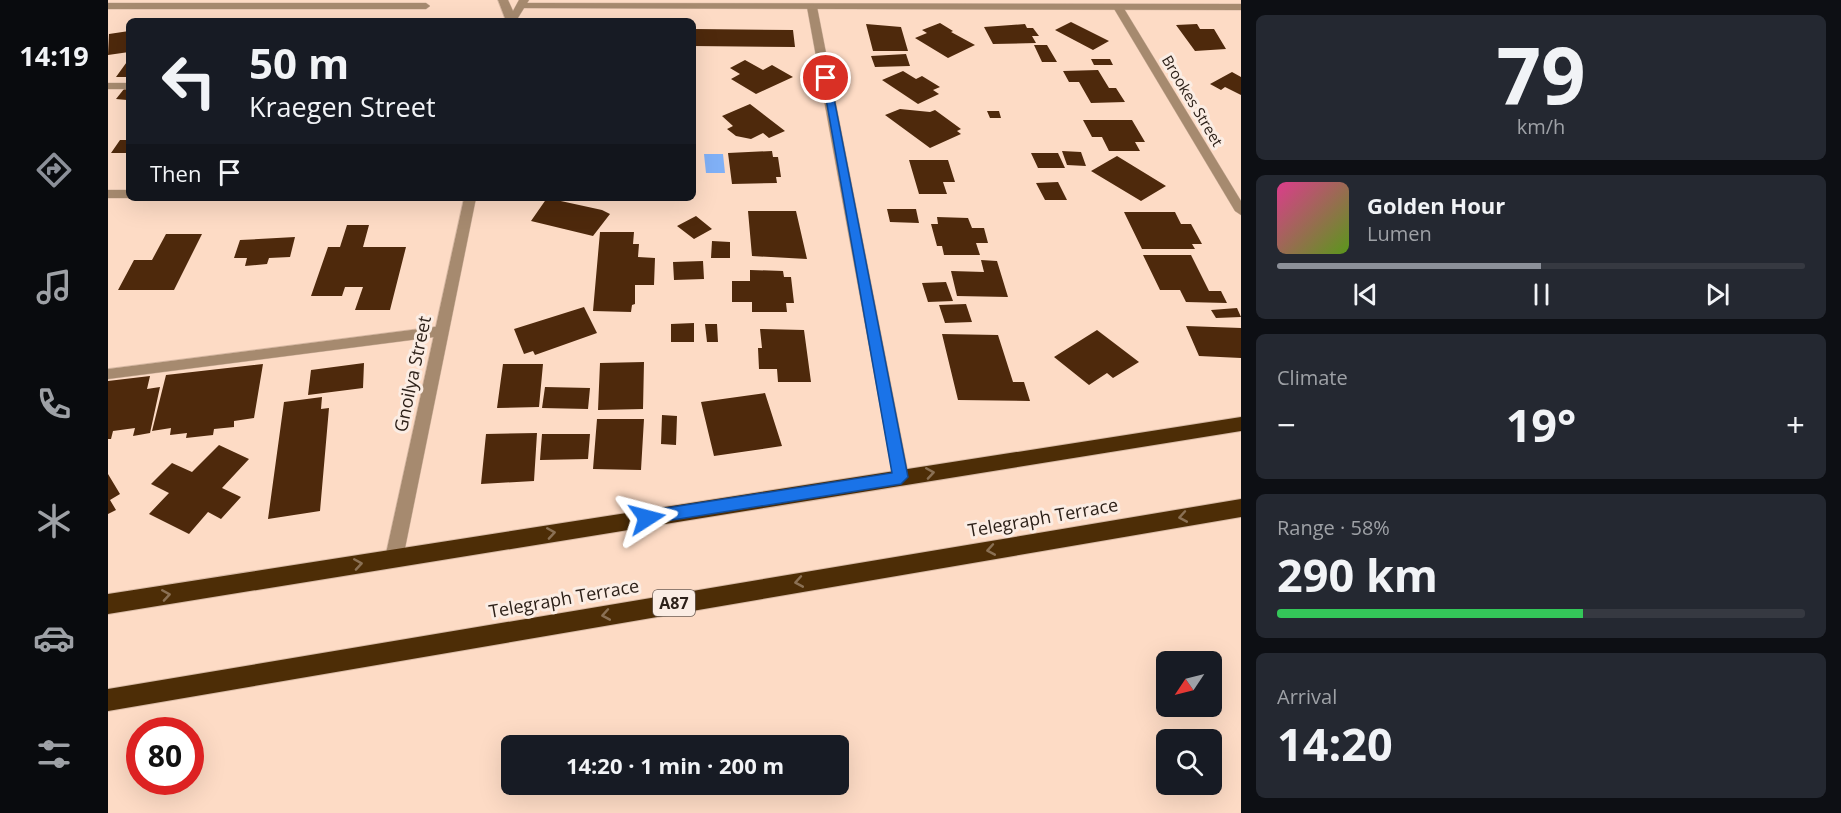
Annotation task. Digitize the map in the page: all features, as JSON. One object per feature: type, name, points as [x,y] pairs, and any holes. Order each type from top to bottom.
[{"type":"highway","points":[[108,604],[1241,424]]},
{"type":"highway","name":"Telegraph Terrace","points":[[108,700],[1241,508]]},
{"type":"street","points":[[503,0],[511,18]]},
{"type":"street","points":[[514,18],[523,3]]},
{"type":"street","points":[[812,7],[901,477]]},
{"type":"street","name":"Brookes Street","points":[[1118,7],[1241,211]]},
{"type":"street","points":[[108,194],[126,194]]},
{"type":"street","name":"Gnoilya Street","points":[[394,558],[469,201]]},
{"type":"lane","points":[[108,6],[266,3],[426,6]]},
{"type":"lane","points":[[523,3],[812,7],[1241,7]]},
{"type":"lane","points":[[108,86],[126,86]]},
{"type":"lane","points":[[108,374],[442,331]]},
{"type":"water","points":[[704,154],[723,154],[725,173],[706,173]]},
{"type":"building","points":[[1071,22],[1109,41],[1093,50],[1055,30]]},
{"type":"building","points":[[940,23],[975,45],[948,58],[915,38],[927,33],[922,30]]},
{"type":"building","points":[[866,24],[901,27],[908,51],[873,51]]},
{"type":"building","points":[[1025,24],[1027,28],[1033,28],[1039,36],[1032,36],[1036,43],[993,44],[984,27]]},
{"type":"building","points":[[1197,24],[1200,29],[1214,29],[1226,49],[1195,51],[1176,25]]},
{"type":"building","points":[[696,29],[793,30],[795,47],[696,46]]},
{"type":"building","points":[[126,31],[126,52],[108,55],[109,34]]},
{"type":"building","points":[[1034,45],[1047,45],[1057,62],[1042,62]]},
{"type":"building","points":[[906,54],[910,66],[875,67],[871,56]]},
{"type":"building","points":[[1091,59],[1110,59],[1113,65],[1094,65]]},
{"type":"building","points":[[745,60],[763,70],[772,65],[793,77],[756,94],[731,79],[740,74],[730,68]]},
{"type":"building","points":[[126,63],[126,77],[116,77]]},
{"type":"building","points":[[1098,70],[1109,88],[1116,88],[1125,102],[1091,103],[1079,82],[1069,82],[1063,71]]},
{"type":"building","points":[[903,71],[916,79],[922,76],[940,87],[933,90],[939,94],[918,104],[882,80]]},
{"type":"building","points":[[1232,72],[1241,77],[1241,95],[1225,87],[1221,90],[1210,84]]},
{"type":"building","points":[[124,89],[126,89],[126,100],[116,99]]},
{"type":"building","points":[[750,104],[785,131],[769,138],[763,133],[751,139],[736,136],[727,129],[733,126],[722,116]]},
{"type":"building","points":[[900,109],[930,112],[935,110],[961,129],[957,131],[961,134],[930,148],[885,115]]},
{"type":"building","points":[[987,111],[999,111],[1001,118],[990,118]]},
{"type":"building","points":[[1083,120],[1132,120],[1145,142],[1135,142],[1140,151],[1109,151],[1102,137],[1092,137]]},
{"type":"building","points":[[120,140],[126,140],[126,153],[111,153]]},
{"type":"building","points":[[772,151],[773,157],[778,157],[781,177],[776,177],[777,183],[732,184],[728,153]]},
{"type":"building","points":[[1062,151],[1081,152],[1086,166],[1067,165]]},
{"type":"building","points":[[1031,153],[1058,153],[1065,168],[1038,168]]},
{"type":"building","points":[[1117,156],[1166,186],[1141,201],[1091,171]]},
{"type":"building","points":[[909,160],[948,160],[955,182],[943,182],[947,194],[919,194]]},
{"type":"building","points":[[1058,182],[1067,200],[1045,200],[1036,183]]},
{"type":"building","points":[[545,201],[561,201],[602,210],[610,214],[593,236],[531,221]]},
{"type":"building","points":[[887,209],[916,209],[919,223],[890,222]]},
{"type":"building","points":[[748,211],[796,211],[807,259],[752,256]]},
{"type":"building","points":[[1124,212],[1175,212],[1181,224],[1191,224],[1202,244],[1192,244],[1195,249],[1142,249]]},
{"type":"building","points":[[696,216],[712,229],[694,239],[677,226]]},
{"type":"building","points":[[937,217],[968,218],[972,228],[984,228],[988,243],[976,243],[980,255],[944,255],[942,246],[937,246],[931,224],[938,224]]},
{"type":"building","points":[[347,225],[369,225],[363,247],[406,247],[390,310],[355,310],[363,287],[345,287],[342,296],[311,296],[328,247],[340,247]]},
{"type":"building","points":[[600,232],[634,232],[633,244],[639,244],[638,257],[655,258],[654,285],[635,285],[635,304],[632,305],[631,312],[593,311]]},
{"type":"building","points":[[166,234],[202,234],[174,290],[118,290],[134,260],[152,260]]},
{"type":"building","points":[[295,237],[290,257],[269,258],[267,264],[245,266],[247,258],[234,258],[240,240]]},
{"type":"building","points":[[712,241],[730,242],[730,258],[711,258]]},
{"type":"building","points":[[1143,255],[1191,255],[1209,291],[1221,291],[1227,303],[1186,302],[1180,290],[1160,290]]},
{"type":"building","points":[[981,260],[997,261],[1008,297],[957,296],[951,271],[984,272]]},
{"type":"building","points":[[703,261],[704,279],[674,280],[673,262]]},
{"type":"building","points":[[750,270],[783,271],[784,277],[791,277],[794,303],[786,303],[787,312],[752,312],[752,302],[732,302],[732,281],[750,281]]},
{"type":"building","points":[[946,282],[953,301],[928,302],[922,283]]},
{"type":"building","points":[[966,304],[972,322],[945,323],[939,305]]},
{"type":"building","points":[[584,307],[597,333],[535,355],[533,351],[524,354],[514,329]]},
{"type":"building","points":[[1237,308],[1241,317],[1216,318],[1211,310]]},
{"type":"building","points":[[694,323],[694,342],[671,342],[671,324]]},
{"type":"building","points":[[705,324],[717,324],[718,342],[707,342]]},
{"type":"building","points":[[1186,326],[1241,328],[1241,358],[1199,356]]},
{"type":"building","points":[[760,329],[804,330],[811,382],[778,382],[777,369],[759,369],[758,348],[762,348]]},
{"type":"building","points":[[1097,330],[1139,362],[1113,378],[1107,373],[1089,385],[1054,357]]},
{"type":"building","points":[[942,334],[998,335],[1013,382],[1024,382],[1030,401],[958,400]]},
{"type":"building","points":[[644,362],[643,409],[598,410],[600,363]]},
{"type":"building","points":[[364,363],[363,388],[308,395],[311,370]]},
{"type":"building","points":[[263,364],[254,418],[234,421],[234,427],[214,429],[213,435],[186,438],[187,433],[170,435],[171,428],[152,431],[166,375]]},
{"type":"building","points":[[503,364],[543,364],[539,407],[497,408]]},
{"type":"building","points":[[150,376],[147,389],[160,387],[150,433],[133,436],[135,428],[113,431],[111,439],[108,439],[108,381]]},
{"type":"building","points":[[545,387],[590,388],[588,409],[542,408]]},
{"type":"building","points":[[765,393],[782,446],[714,456],[701,402]]},
{"type":"building","points":[[322,397],[321,409],[329,408],[320,511],[268,519],[284,402]]},
{"type":"building","points":[[662,415],[677,416],[676,445],[661,444]]},
{"type":"building","points":[[597,419],[644,419],[641,470],[593,469]]},
{"type":"building","points":[[537,433],[534,481],[481,484],[486,434]]},
{"type":"building","points":[[542,434],[590,434],[588,459],[540,460]]},
{"type":"building","points":[[219,445],[249,459],[222,488],[241,497],[221,519],[208,512],[189,534],[149,514],[169,493],[151,484],[172,463],[192,472]]},
{"type":"building","points":[[108,474],[120,494],[110,500],[116,510],[108,514]]},
{"type":"route","points":[[647,518],[901,477],[826,78]]}]
